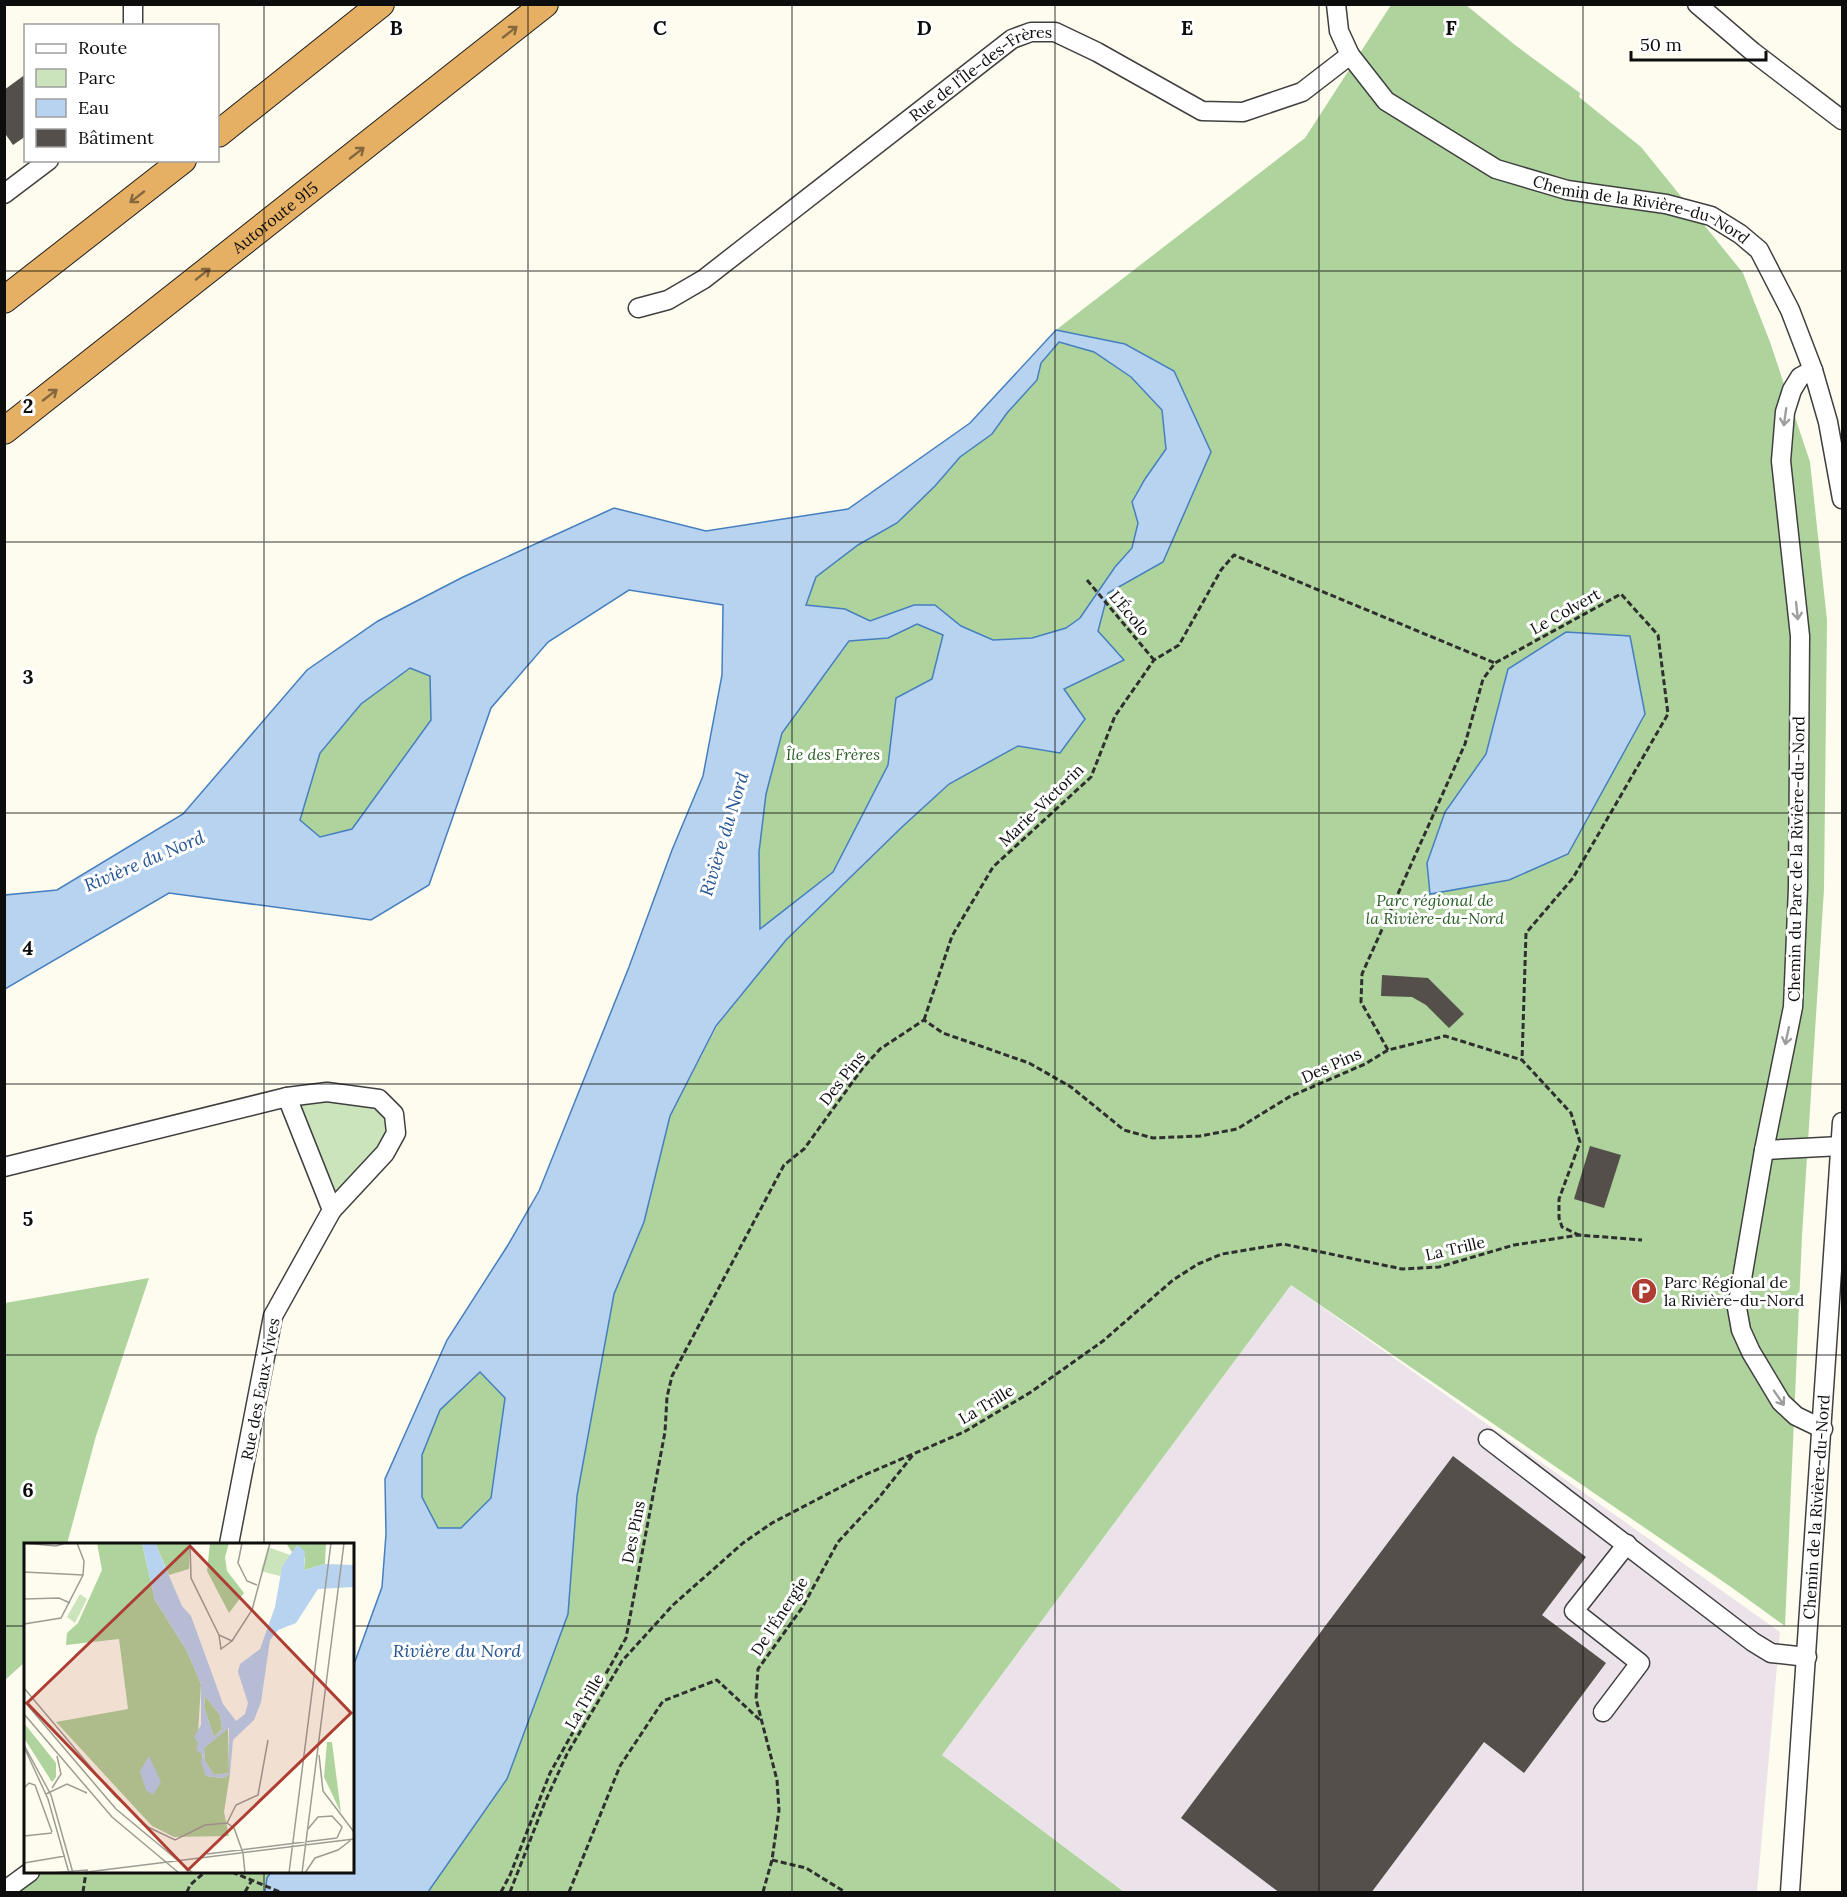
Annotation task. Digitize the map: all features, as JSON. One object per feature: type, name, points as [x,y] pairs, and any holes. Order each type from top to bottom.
[{"type":"highway","points":[[244,113],[356,4]]},
{"type":"highway","points":[[219,133],[381,4]]},
{"type":"highway","name":"Autoroute 915","points":[[4,431],[545,4]]},
{"type":"highway","points":[[4,300],[180,162]]},
{"type":"street","points":[[133,4],[133,24]]},
{"type":"street","name":"Chemin de la Rivière-du-Nord","points":[[1336,4],[1339,31],[1350,55],[1386,101],[1496,169],[1567,190],[1666,204],[1711,216],[1740,234],[1759,250],[1790,310],[1813,370],[1828,422],[1842,499]]},
{"type":"street","points":[[1681,4],[1753,52],[1842,120]]},
{"type":"street","points":[[1696,4],[1753,52]]},
{"type":"street","name":"Rue de l'Île-des-Frères","points":[[638,308],[668,300],[704,279],[1012,39],[1031,32],[1055,32],[1097,52],[1202,111],[1243,112],[1302,92],[1350,55]]},
{"type":"street","points":[[4,194],[46,162]]},
{"type":"street","name":"Chemin du Parc de la Rivière-du-Nord","points":[[1813,370],[1800,377],[1792,390],[1785,412],[1781,461],[1800,636],[1798,888],[1793,1007],[1764,1150],[1737,1308],[1741,1330],[1751,1352],[1781,1402],[1803,1420],[1823,1429]]},
{"type":"street","name":"Rue des Eaux-Vives","points":[[4,1167],[287,1097],[327,1092],[379,1099],[394,1114],[396,1133],[385,1153],[332,1210],[273,1316],[229,1543]]},
{"type":"street","points":[[287,1097],[332,1210]]},
{"type":"street","name":"Chemin de la Rivière-du-Nord","points":[[1790,1893],[1842,1122]]},
{"type":"street","points":[[1764,1150],[1841,1146]]},
{"type":"street","points":[[1488,1439],[1763,1649],[1779,1655],[1807,1657]]},
{"type":"street","points":[[1603,1712],[1640,1663],[1574,1611],[1627,1544]]},
{"type":"street","points":[[4,1891],[29,1873]]},
{"type":"path","name":"Marie-Victorin","points":[[924,1020],[952,936],[993,867],[1091,777],[1115,716],[1154,660],[1179,645],[1221,570],[1234,555],[1495,663]]},
{"type":"path","name":"L'Écolo","points":[[1087,580],[1154,660]]},
{"type":"path","name":"Le Colvert","points":[[1495,663],[1621,594],[1658,634],[1668,714],[1573,878],[1526,933],[1522,1060]]},
{"type":"path","points":[[1388,1050],[1361,1002],[1362,974],[1464,744],[1483,679],[1495,663]]},
{"type":"path","name":"Des Pins","points":[[501,1893],[550,1773],[626,1638],[665,1432],[667,1397],[672,1376],[784,1165],[804,1149],[862,1068],[880,1049],[924,1020],[943,1033],[1029,1063],[1071,1087],[1124,1130],[1152,1138],[1200,1136],[1237,1129],[1289,1097],[1365,1064],[1388,1050],[1445,1036],[1522,1060],[1571,1113],[1580,1142],[1559,1199],[1559,1218],[1562,1227],[1579,1235]]},
{"type":"path","name":"La Trille","points":[[510,1893],[544,1802],[579,1734],[622,1660],[673,1605],[743,1543],[771,1523],[862,1476],[964,1432],[1031,1392],[1103,1341],[1173,1280],[1198,1264],[1222,1254],[1283,1244],[1402,1269],[1439,1267],[1514,1245],[1579,1235],[1642,1240]]},
{"type":"path","name":"De l'Énergie","points":[[763,1893],[772,1860],[778,1810],[777,1780],[756,1699],[758,1669],[802,1608],[838,1542],[877,1500],[914,1454]]},
{"type":"path","points":[[569,1893],[620,1766],[663,1701],[717,1680],[762,1722]]},
{"type":"path","points":[[772,1860],[806,1869],[844,1893]]},
{"type":"path","points":[[83,1893],[86,1873]]},
{"type":"path","points":[[187,1893],[190,1885],[204,1873]]},
{"type":"path","points":[[234,1873],[280,1893]]},
{"type":"path","points":[[245,1893],[252,1880]]},
{"type":"shaded area","points":[[1291,1285],[1780,1632],[1757,1892],[1124,1892],[942,1755]]},
{"type":"green space","name":"Parc régional de la Rivière-du-Nord","points":[[1391,5],[1466,5],[1580,93],[1579,97],[1641,147],[1743,273],[1770,342],[1810,462],[1827,620],[1824,889],[1802,1236],[1785,1626],[1291,1285],[942,1755],[1124,1892],[428,1892],[507,1779],[568,1614],[577,1496],[614,1294],[644,1222],[670,1116],[717,1026],[786,940],[902,827],[949,784],[1018,746],[1064,689],[1098,631],[1108,593],[1163,562],[1211,452],[1174,371],[1125,344],[1056,330],[1305,138]]},
{"type":"green space","points":[[1059,342],[1094,352],[1131,377],[1162,410],[1166,449],[1132,502],[1138,523],[1132,548],[1115,567],[1080,618],[1066,628],[1032,638],[993,640],[961,626],[935,605],[914,605],[870,622],[845,609],[806,605],[816,577],[858,545],[897,523],[935,486],[960,457],[992,434],[1007,413],[1037,380],[1041,363]]},
{"type":"green space","name":"Île des Frères","points":[[917,624],[943,635],[932,679],[896,698],[888,765],[833,872],[760,930],[759,852],[766,794],[782,733],[850,641],[888,638]]},
{"type":"green space","points":[[410,668],[430,676],[431,720],[352,829],[320,837],[300,820],[319,753],[361,704]]},
{"type":"green space","points":[[287,1097],[379,1099],[396,1133],[332,1210]]},
{"type":"green space","points":[[149,1278],[96,1436],[67,1543],[24,1543],[24,1663],[5,1680],[5,1303]]},
{"type":"green space","points":[[480,1372],[506,1398],[491,1498],[461,1528],[438,1528],[422,1497],[422,1456],[440,1410]]},
{"type":"green space","points":[[29,1873],[270,1873],[267,1878],[265,1892],[5,1892]]},
{"type":"water","name":"Rivière du Nord","points":[[1056,330],[1125,344],[1174,371],[1211,452],[1163,562],[1108,593],[1098,631],[1124,660],[1064,689],[1085,719],[1060,753],[1018,746],[949,784],[786,940],[716,1026],[670,1116],[644,1222],[614,1294],[577,1496],[568,1614],[507,1779],[428,1892],[265,1892],[267,1878],[270,1873],[354,1873],[354,1664],[382,1587],[386,1534],[385,1479],[447,1340],[508,1245],[539,1191],[703,776],[722,675],[723,605],[629,590],[548,642],[491,708],[429,885],[371,920],[169,893],[5,989],[5,895],[57,890],[183,814],[307,670],[378,621],[463,577],[614,508],[706,531],[848,509],[970,423]],"holes":[[[1059,342],[1094,352],[1131,377],[1162,410],[1166,449],[1132,502],[1138,523],[1132,548],[1115,567],[1080,618],[1066,628],[1032,638],[993,640],[961,626],[935,605],[914,605],[870,621],[845,609],[806,605],[816,577],[858,545],[897,523],[935,486],[960,457],[992,434],[1007,413],[1037,380],[1041,363]],[[917,624],[943,635],[932,679],[896,698],[888,765],[833,872],[760,929],[759,852],[766,794],[782,733],[849,641],[888,638]],[[410,668],[430,676],[431,720],[352,829],[320,837],[300,820],[320,753],[361,704]],[[480,1372],[505,1398],[491,1498],[461,1528],[438,1528],[422,1497],[422,1455],[440,1410]]]},
{"type":"water","points":[[1566,632],[1630,636],[1645,714],[1568,854],[1509,880],[1430,894],[1427,863],[1445,812],[1486,754],[1508,669]]},
{"type":"building","points":[[24,75],[24,137],[13,145],[4,132],[4,90]]},
{"type":"building","points":[[1382,975],[1428,978],[1464,1014],[1449,1028],[1426,1005],[1412,997],[1381,996]]},
{"type":"building","points":[[1590,1146],[1621,1155],[1604,1208],[1574,1199]]},
{"type":"building","points":[[1453,1456],[1586,1557],[1542,1615],[1606,1663],[1524,1773],[1484,1742],[1371,1893],[1280,1893],[1181,1818]]},
{"type":"place","name":"Parc Régional de la Rivière-du-Nord","points":[[1644,1291]]}]
